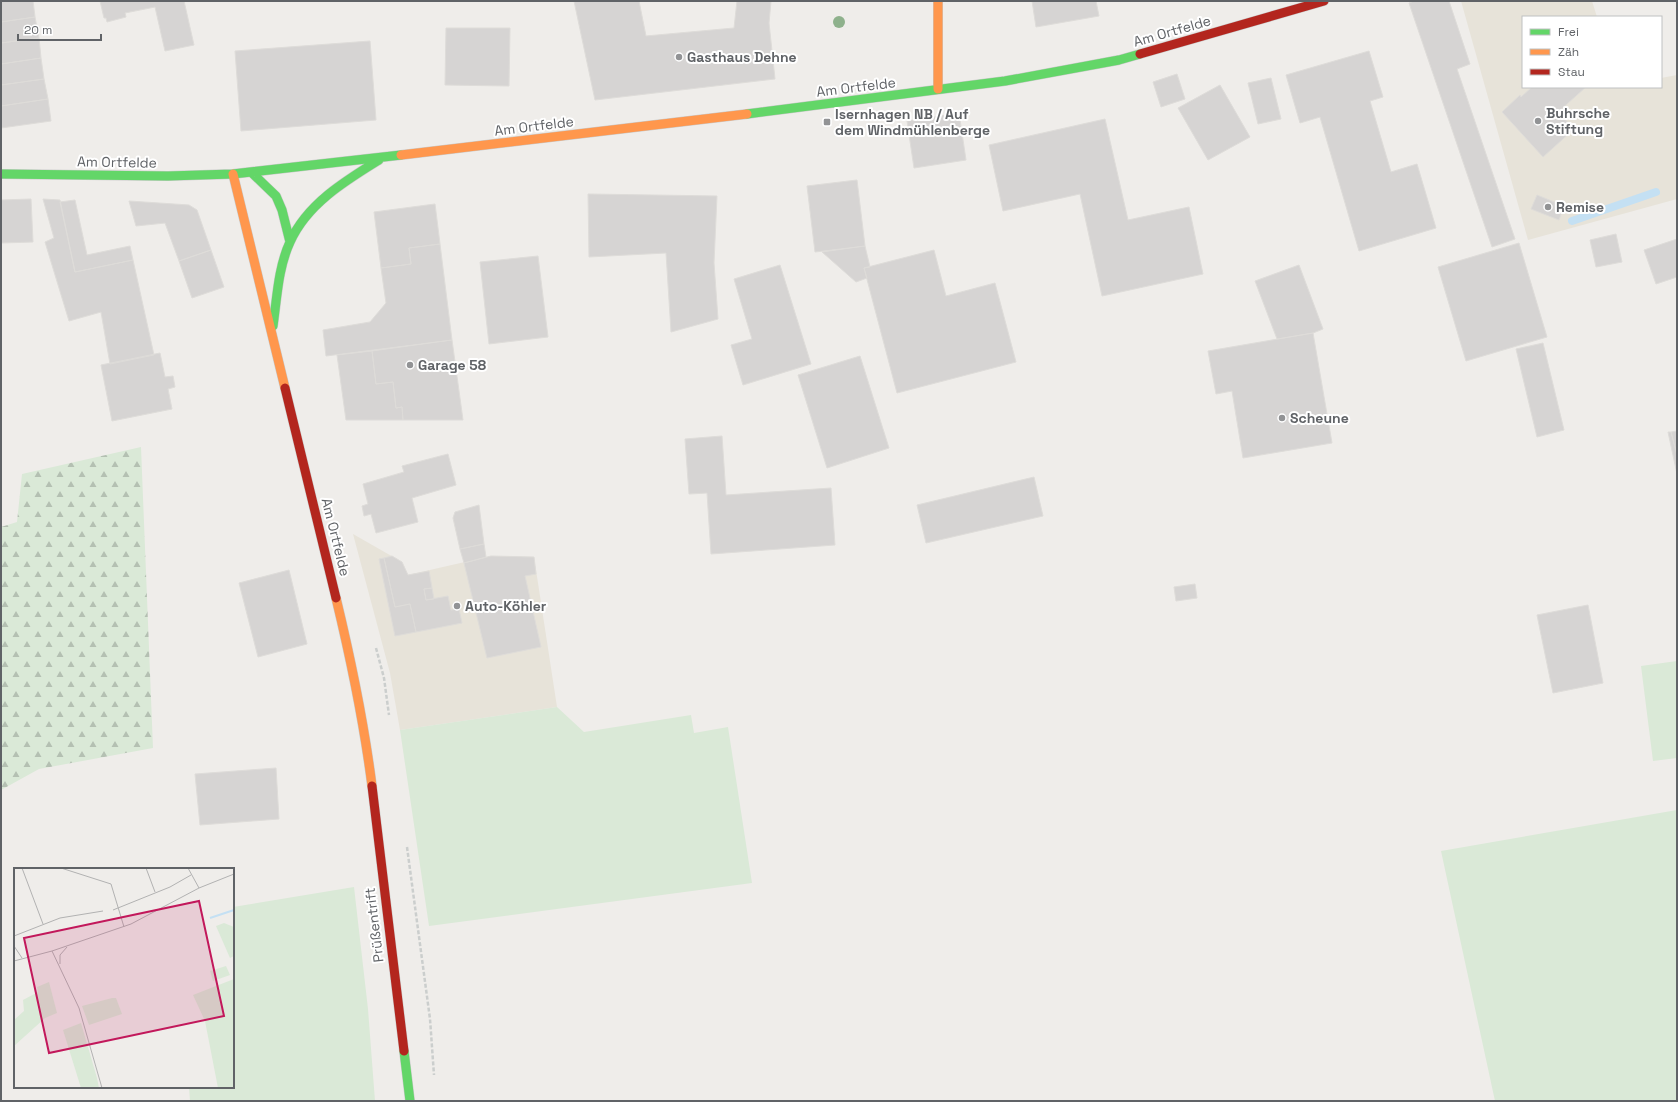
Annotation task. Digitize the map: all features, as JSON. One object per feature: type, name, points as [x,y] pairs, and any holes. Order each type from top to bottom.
[{"type":"main road","points":[[938,1],[938,89]]},
{"type":"main road","name":"Am Ortfelde","points":[[1,174],[168,176],[233,174],[383,158],[881,98],[1005,81],[1119,60],[1324,1]]},
{"type":"main road","name":"Am Ortfelde","points":[[271,337],[282,270],[290,242],[299,227],[314,208],[346,181],[383,158]]},
{"type":"main road","name":"Am Ortfelde","points":[[251,172],[276,196],[282,210],[290,242]]},
{"type":"main road","name":"Am Ortfelde","points":[[233,174],[271,337],[349,652],[367,745]]},
{"type":"main road","name":"Prüßentrift","points":[[367,745],[410,1101]]},
{"type":"path","points":[[375,644],[384,678],[390,720]]},
{"type":"path","points":[[407,845],[430,1019],[435,1079]]},
{"type":"shaded area","name":"Buhrsche Stiftung","points":[[1461,1],[1592,1],[1597,16],[1522,16],[1522,88],[1662,88],[1662,78],[1677,75],[1677,199],[1528,240]]},
{"type":"shaded area","name":"Auto-Köhler","points":[[353,534],[402,562],[408,575],[491,556],[534,557],[557,707],[400,730],[390,673]]},
{"type":"green space","points":[[141,447],[153,748],[39,769],[1,790],[1,527],[17,522],[22,474]]},
{"type":"green space","points":[[1677,661],[1677,758],[1653,761],[1641,666]]},
{"type":"green space","points":[[557,707],[584,732],[691,715],[694,733],[728,727],[752,883],[429,926],[400,730]]},
{"type":"green space","points":[[1677,810],[1677,1101],[1495,1101],[1441,851]]},
{"type":"green space","points":[[354,887],[368,1009],[375,1101],[190,1101],[189,1088],[234,1088],[234,907]]},
{"type":"building","points":[[1,1],[33,1],[35,17],[1,22]]},
{"type":"building","points":[[100,1],[184,1],[194,45],[165,51],[155,7],[125,13],[126,17],[107,22],[106,18],[104,18]]},
{"type":"building","name":"Gasthaus Dehne","points":[[574,1],[639,1],[646,36],[734,28],[737,1],[771,1],[769,23],[775,79],[595,100]]},
{"type":"building","points":[[1032,1],[1096,1],[1099,16],[1036,27]]},
{"type":"building","points":[[1414,1],[1449,1],[1470,64],[1457,69],[1515,239],[1492,247],[1409,3]]},
{"type":"building","points":[[35,17],[39,38],[1,43],[1,22]]},
{"type":"building","points":[[446,28],[510,28],[509,86],[445,85]]},
{"type":"building","points":[[39,38],[41,58],[1,64],[1,43]]},
{"type":"building","points":[[370,41],[376,120],[241,131],[235,51]]},
{"type":"building","points":[[1369,51],[1383,97],[1370,101],[1391,172],[1417,164],[1436,228],[1359,251],[1320,117],[1300,123],[1286,75]]},
{"type":"building","points":[[41,58],[44,79],[1,85],[1,64]]},
{"type":"building","points":[[1177,74],[1185,99],[1161,107],[1153,82]]},
{"type":"building","points":[[1271,78],[1281,119],[1258,124],[1248,83]]},
{"type":"building","points":[[44,79],[48,99],[1,106],[1,85]]},
{"type":"building","points":[[1220,85],[1250,137],[1208,160],[1178,108]]},
{"type":"building","name":"Buhrsche Stiftung","points":[[1531,88],[1585,88],[1558,112],[1574,129],[1543,157],[1502,112],[1520,95],[1521,97]]},
{"type":"building","points":[[48,99],[51,121],[1,128],[1,106]]},
{"type":"building","points":[[959,113],[966,160],[914,168],[907,121]]},
{"type":"building","points":[[1105,119],[1128,220],[1189,207],[1203,274],[1102,296],[1080,194],[1003,211],[989,145]]},
{"type":"building","points":[[857,180],[865,246],[815,252],[807,186]]},
{"type":"building","points":[[588,194],[717,196],[714,263],[718,319],[671,332],[666,253],[589,257]]},
{"type":"building","name":"Remise","points":[[1537,195],[1564,206],[1559,220],[1531,209]]},
{"type":"building","points":[[31,199],[33,242],[1,243],[1,200]]},
{"type":"building","points":[[43,199],[60,200],[75,272],[133,260],[154,355],[110,364],[101,312],[69,321],[45,242],[54,238]]},
{"type":"building","points":[[75,200],[87,255],[130,246],[133,260],[75,272],[60,202]]},
{"type":"building","points":[[129,201],[189,205],[197,210],[211,250],[179,261],[165,223],[136,226]]},
{"type":"building","points":[[435,204],[440,244],[409,248],[411,264],[381,268],[374,212]]},
{"type":"building","points":[[1616,234],[1622,262],[1596,267],[1590,240]]},
{"type":"building","points":[[1677,239],[1677,277],[1656,284],[1644,250]]},
{"type":"building","points":[[1519,243],[1547,337],[1466,361],[1438,267]]},
{"type":"building","points":[[440,244],[452,340],[326,356],[323,330],[370,322],[386,303],[381,268],[411,264],[409,248]]},
{"type":"building","points":[[865,246],[870,267],[864,268],[867,278],[856,282],[822,252]]},
{"type":"building","points":[[211,250],[224,287],[192,298],[179,261]]},
{"type":"building","points":[[934,250],[946,296],[995,283],[1016,362],[897,393],[864,268]]},
{"type":"building","points":[[538,256],[548,337],[489,344],[480,262]]},
{"type":"building","points":[[780,265],[811,364],[743,385],[731,345],[752,339],[734,279]]},
{"type":"building","points":[[1299,265],[1323,329],[1313,333],[1277,339],[1255,281]]},
{"type":"building","name":"Scheune","points":[[1313,333],[1332,443],[1243,458],[1232,391],[1216,394],[1208,351]]},
{"type":"building","points":[[452,340],[463,420],[403,420],[402,407],[396,408],[393,382],[376,384],[372,351]]},
{"type":"building","points":[[1543,343],[1564,430],[1537,437],[1516,349]]},
{"type":"building","points":[[372,351],[376,384],[393,382],[396,408],[402,407],[403,420],[346,420],[337,355]]},
{"type":"building","points":[[160,353],[165,377],[173,376],[175,387],[168,389],[172,409],[112,421],[101,365]]},
{"type":"building","points":[[860,356],[889,448],[827,468],[798,375]]},
{"type":"building","points":[[1677,431],[1677,455],[1671,432]]},
{"type":"building","points":[[1668,432],[1671,432],[1677,455],[1677,474]]},
{"type":"building","points":[[722,436],[726,495],[831,488],[835,545],[711,554],[707,493],[689,494],[685,439]]},
{"type":"building","points":[[448,454],[456,485],[412,498],[418,522],[376,533],[371,514],[364,516],[362,506],[368,504],[363,484],[404,472],[402,466]]},
{"type":"building","points":[[1034,477],[1043,516],[926,543],[917,505]]},
{"type":"building","points":[[479,505],[484,544],[460,549],[453,518],[455,512]]},
{"type":"building","points":[[484,544],[486,557],[464,563],[460,549]]},
{"type":"building","points":[[392,556],[402,562],[408,575],[429,571],[432,588],[424,589],[426,600],[448,596],[451,610],[459,609],[462,623],[416,632],[410,604],[395,607],[384,558]]},
{"type":"building","points":[[491,556],[534,557],[536,574],[525,576],[541,647],[487,658],[464,563]]},
{"type":"building","points":[[384,558],[395,607],[410,604],[416,632],[395,636],[379,559]]},
{"type":"building","points":[[289,570],[307,644],[258,657],[239,583]]},
{"type":"building","points":[[1195,584],[1197,598],[1176,601],[1174,587]]},
{"type":"building","points":[[432,588],[434,599],[426,600],[424,589]]},
{"type":"building","points":[[1588,605],[1603,683],[1553,693],[1537,615]]},
{"type":"building","points":[[276,768],[279,819],[200,825],[195,774]]},
{"type":"waterway","points":[[1572,221],[1656,192]]},
{"type":"traffic: fast","points":[[747,114],[1005,81],[1119,60],[1140,54]]},
{"type":"traffic: fast","points":[[1,174],[168,176],[233,174],[401,155]]},
{"type":"traffic: fast","points":[[273,326],[278,283],[283,262],[297,228],[306,216],[340,185],[379,160]]},
{"type":"traffic: fast","points":[[251,172],[276,196],[282,210],[290,242]]},
{"type":"traffic: fast","points":[[404,1051],[410,1101]]},
{"type":"traffic: slow","points":[[938,1],[938,89]]},
{"type":"traffic: slow","points":[[401,155],[747,114]]},
{"type":"traffic: slow","points":[[233,174],[285,388]]},
{"type":"traffic: slow","points":[[336,598],[357,692],[372,786]]},
{"type":"traffic: jam","points":[[1140,54],[1324,1]]},
{"type":"traffic: jam","points":[[285,388],[336,598]]},
{"type":"traffic: jam","points":[[372,786],[404,1051]]},
{"type":"place","name":"Gasthaus Dehne","points":[[679,57]]},
{"type":"place","name":"Buhrsche Stiftung","points":[[1538,121]]},
{"type":"place","name":"Isernhagen NB / Auf dem Windmühlenberge","points":[[827,122]]},
{"type":"place","name":"Remise","points":[[1548,207]]},
{"type":"place","name":"Garage 58","points":[[410,365]]},
{"type":"place","name":"Scheune","points":[[1282,418]]},
{"type":"place","name":"Auto-Köhler","points":[[457,606]]}]
